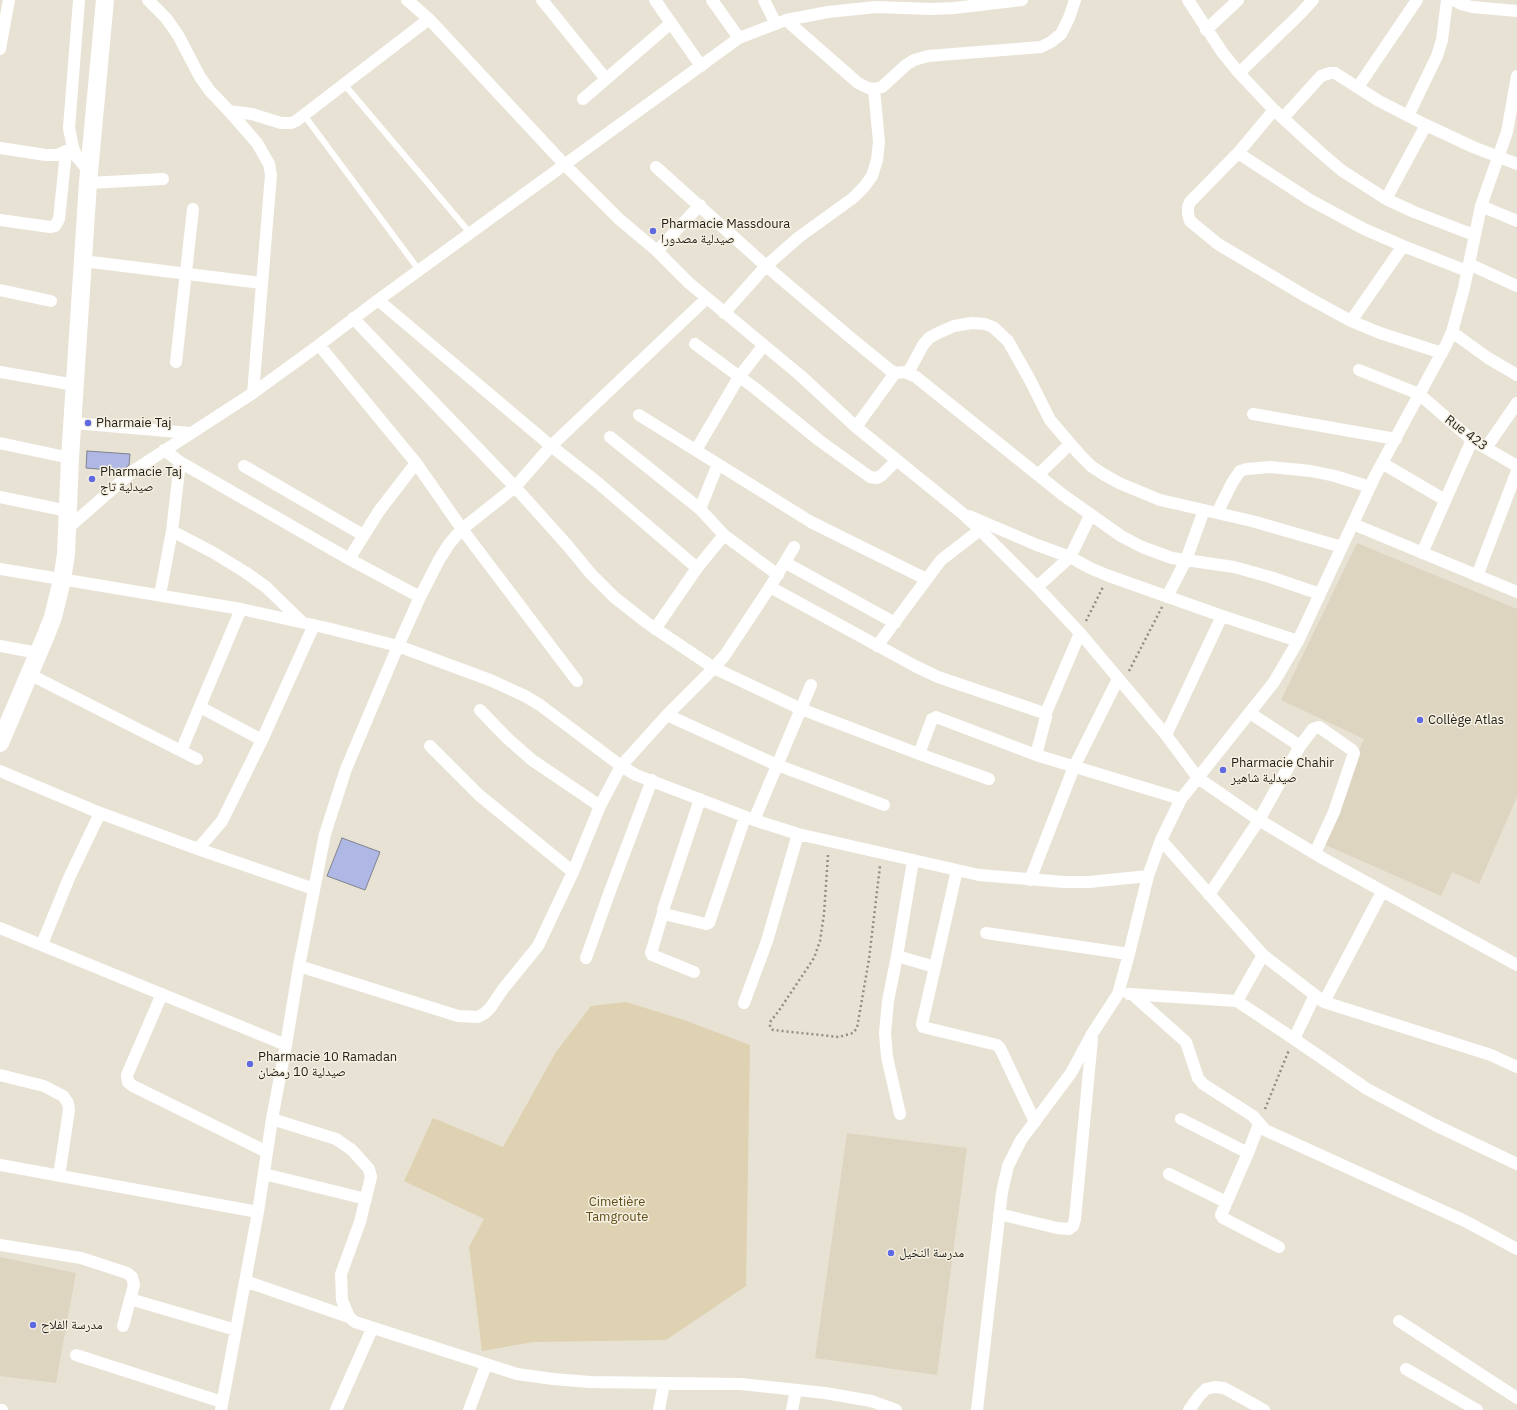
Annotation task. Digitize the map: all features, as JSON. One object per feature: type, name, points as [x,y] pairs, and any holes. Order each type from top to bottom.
[{"type":"street","points":[[0,220],[50,228],[55,226],[59,219],[70,150],[68,128],[79,0]]},
{"type":"street","points":[[0,743],[5,717],[29,674],[53,617],[62,580],[67,529],[70,458],[89,177],[106,0]]},
{"type":"street","points":[[148,0],[166,18],[178,35],[200,77],[210,91],[257,143],[268,164],[271,175],[253,393]]},
{"type":"street","points":[[407,0],[429,19],[565,165],[689,283],[801,376],[856,427],[962,513],[980,530],[1080,632],[1166,735],[1198,778],[1259,820],[1315,853],[1382,892],[1455,930],[1517,965]]},
{"type":"street","points":[[542,0],[606,79]]},
{"type":"street","points":[[655,0],[701,66]]},
{"type":"street","points":[[712,0],[739,38]]},
{"type":"street","points":[[764,0],[781,22],[858,83],[874,89],[882,87],[906,65],[914,60],[928,56],[1041,47],[1051,42],[1061,34],[1075,0]]},
{"type":"street","points":[[67,529],[133,471],[190,432],[253,393],[419,270],[739,38],[781,22],[828,12],[876,7],[931,9],[954,4],[1022,0]]},
{"type":"street","points":[[1188,0],[1206,30],[1239,73],[1278,114],[1341,170],[1386,199],[1414,212],[1474,235]]},
{"type":"street","points":[[1206,30],[1238,0]]},
{"type":"street","points":[[1239,73],[1313,0]]},
{"type":"street","points":[[1358,87],[1417,0]]},
{"type":"street","points":[[1408,116],[1437,56],[1442,40],[1447,0]]},
{"type":"street","points":[[1454,0],[1472,7],[1517,11]]},
{"type":"street","points":[[0,49],[5,8]]},
{"type":"street","points":[[229,111],[252,114],[281,123],[291,123],[304,115],[429,19]]},
{"type":"street","points":[[583,99],[671,23]]},
{"type":"street","points":[[1442,353],[1380,333],[1351,321],[1307,297],[1218,244],[1190,221],[1188,207],[1190,202],[1278,114],[1325,75],[1335,73],[1426,125],[1517,164]]},
{"type":"street","points":[[977,1410],[999,1214],[1008,1166],[1022,1140],[1071,1073],[1092,1034],[1118,994],[1148,876],[1161,840],[1181,799],[1274,682],[1298,641],[1370,487],[1452,332],[1468,268],[1481,206],[1507,132],[1517,78]]},
{"type":"street","points":[[724,313],[766,266],[804,234],[852,198],[864,187],[872,176],[877,160],[879,142],[874,89]]},
{"type":"street","points":[[1386,199],[1426,125]]},
{"type":"street","points":[[0,148],[46,155],[57,155],[70,150]]},
{"type":"street","points":[[70,150],[77,157],[89,177]]},
{"type":"street","points":[[1238,153],[1310,200],[1364,229],[1403,246],[1517,286]]},
{"type":"street","points":[[656,166],[766,266],[850,338],[895,373],[908,373],[924,384],[1090,516],[1121,536],[1142,547],[1172,558],[1234,567],[1270,577],[1320,594]]},
{"type":"street","points":[[89,177],[163,179]]},
{"type":"street","points":[[657,251],[700,205]]},
{"type":"street","points":[[1481,206],[1517,221]]},
{"type":"street","points":[[176,362],[193,209]]},
{"type":"street","points":[[1351,321],[1403,246]]},
{"type":"street","points":[[83,260],[186,272],[261,283]]},
{"type":"street","points":[[0,290],[51,301]]},
{"type":"street","points":[[76,1355],[221,1406],[258,1212],[272,1119],[299,966],[325,834],[343,776],[398,646],[420,597],[439,560],[449,544],[462,529],[515,487],[551,446],[707,298]]},
{"type":"street","points":[[378,300],[551,446],[597,482],[697,568]]},
{"type":"street","points":[[354,318],[515,487],[591,574],[634,614],[656,630],[714,668],[801,709],[989,779]]},
{"type":"street","points":[[908,373],[923,345],[929,338],[954,326],[972,323],[985,324],[992,327],[1008,341],[1050,420],[1091,466],[1119,483],[1160,500],[1287,531],[1342,547]]},
{"type":"street","points":[[1452,332],[1488,358],[1517,375]]},
{"type":"street","points":[[695,344],[820,441],[870,477],[876,478],[882,475],[897,460]]},
{"type":"street","points":[[319,345],[416,463],[462,529],[577,681]]},
{"type":"street","points":[[696,450],[739,377],[764,345]]},
{"type":"street","name":"Rue 423","points":[[1359,370],[1419,394],[1472,440],[1517,466]]},
{"type":"street","points":[[0,372],[75,385]]},
{"type":"street","points":[[856,427],[895,373]]},
{"type":"street","points":[[1486,448],[1517,403]]},
{"type":"street","points":[[1253,414],[1396,438]]},
{"type":"street","points":[[639,415],[811,522],[926,579]]},
{"type":"street","points":[[73,423],[190,432]]},
{"type":"street","points":[[610,437],[700,509],[724,534],[778,575]]},
{"type":"street","points":[[1422,553],[1472,440]]},
{"type":"street","points":[[0,443],[70,458]]},
{"type":"street","points":[[1038,475],[1070,444]]},
{"type":"street","points":[[164,450],[180,462],[349,559],[420,597]]},
{"type":"street","points":[[160,595],[172,531],[180,462]]},
{"type":"street","points":[[349,559],[379,511],[416,463]]},
{"type":"street","points":[[1382,463],[1445,500]]},
{"type":"street","points":[[700,509],[718,464]]},
{"type":"street","points":[[244,466],[363,535]]},
{"type":"street","points":[[1217,513],[1232,483],[1240,471],[1247,469],[1270,467],[1311,471],[1335,476],[1370,487]]},
{"type":"street","points":[[1477,576],[1517,471]]},
{"type":"street","points":[[0,497],[68,511]]},
{"type":"street","points":[[1167,597],[1186,560],[1204,510]]},
{"type":"street","points":[[962,513],[1037,545],[1070,557],[1109,576],[1298,641]]},
{"type":"street","points":[[1037,587],[1070,557],[1090,516]]},
{"type":"street","points":[[1353,524],[1517,592]]},
{"type":"street","points":[[877,646],[941,560],[980,530]]},
{"type":"street","points":[[172,531],[214,553],[245,572],[266,587],[308,624]]},
{"type":"street","points":[[656,630],[697,568],[724,534]]},
{"type":"street","points":[[299,966],[458,1016],[478,1017],[491,1007],[503,989],[538,946],[573,872],[600,806],[621,766],[667,715],[725,655],[786,563],[794,547]]},
{"type":"street","points":[[786,563],[895,623]]},
{"type":"street","points":[[0,569],[241,609],[398,646],[490,680],[525,696],[540,705],[621,766],[636,775],[750,818],[798,834],[979,875],[1064,882],[1089,882],[1148,876]]},
{"type":"street","points":[[770,587],[877,646],[938,676],[1045,714]]},
{"type":"street","points":[[180,751],[200,708],[241,609]]},
{"type":"street","points":[[1166,735],[1222,616]]},
{"type":"street","points":[[198,850],[222,821],[262,740],[308,624]]},
{"type":"street","points":[[1036,755],[1045,714],[1080,632]]},
{"type":"street","points":[[0,646],[38,653]]},
{"type":"street","points":[[29,674],[197,759]]},
{"type":"street","points":[[1030,880],[1074,767],[1121,681]]},
{"type":"street","points":[[663,913],[706,924],[709,923],[750,818],[777,765],[811,685]]},
{"type":"street","points":[[200,708],[262,740]]},
{"type":"street","points":[[480,710],[507,738],[532,760],[600,806]]},
{"type":"street","points":[[1250,713],[1300,746]]},
{"type":"street","points":[[667,715],[777,765],[884,805]]},
{"type":"street","points":[[919,754],[932,719],[936,718],[1036,755],[1181,799]]},
{"type":"street","points":[[1209,895],[1259,820],[1300,746],[1313,729],[1319,726],[1354,753],[1334,812],[1315,853]]},
{"type":"street","points":[[430,746],[479,795],[573,872]]},
{"type":"street","points":[[0,771],[100,813],[198,850],[314,889]]},
{"type":"street","points":[[586,958],[652,780]]},
{"type":"street","points":[[694,972],[652,955],[651,952],[700,799]]},
{"type":"street","points":[[42,944],[69,878],[100,813]]},
{"type":"street","points":[[744,1003],[767,941],[798,834]]},
{"type":"street","points":[[1161,840],[1263,955],[1320,998],[1491,1055],[1517,1067]]},
{"type":"street","points":[[900,1114],[887,1057],[886,1033],[888,1001],[913,861]]},
{"type":"street","points":[[957,870],[922,1024],[923,1026],[997,1045],[1000,1048],[1035,1122]]},
{"type":"street","points":[[1294,1039],[1320,998],[1382,892]]},
{"type":"street","points":[[0,928],[286,1045]]},
{"type":"street","points":[[986,933],[1129,954]]},
{"type":"street","points":[[1237,1001],[1263,955]]},
{"type":"street","points":[[897,956],[935,966]]},
{"type":"street","points":[[162,994],[127,1075],[128,1082],[133,1086],[267,1152]]},
{"type":"street","points":[[1118,994],[1237,1001],[1367,1089],[1435,1125],[1517,1164]]},
{"type":"street","points":[[1132,994],[1186,1042],[1198,1078],[1203,1084],[1253,1116],[1265,1130],[1465,1220],[1517,1249]]},
{"type":"street","points":[[999,1214],[1057,1228],[1070,1229],[1073,1226],[1076,1219],[1092,1034]]},
{"type":"street","points":[[0,1075],[44,1086],[63,1096],[68,1103],[69,1110],[59,1176]]},
{"type":"street","points":[[272,1119],[336,1139],[352,1150],[369,1169],[371,1176],[360,1222],[341,1274],[342,1300],[349,1317],[354,1322],[486,1365],[518,1374],[553,1380],[741,1384],[826,1393],[870,1406],[896,1410]]},
{"type":"street","points":[[1181,1119],[1248,1153]]},
{"type":"street","points":[[1259,1124],[1221,1215],[1223,1218],[1279,1247]]},
{"type":"street","points":[[0,1165],[258,1212]]},
{"type":"street","points":[[264,1174],[366,1199]]},
{"type":"street","points":[[1169,1174],[1226,1202]]},
{"type":"street","points":[[0,1245],[81,1258],[127,1272],[132,1277],[133,1281],[123,1326]]},
{"type":"street","points":[[245,1281],[349,1317]]},
{"type":"street","points":[[130,1299],[236,1330]]},
{"type":"street","points":[[1399,1321],[1517,1398]]},
{"type":"street","points":[[336,1410],[372,1329]]},
{"type":"street","points":[[469,1410],[486,1365]]},
{"type":"street","points":[[1406,1369],[1477,1410]]},
{"type":"street","points":[[659,1410],[664,1383]]},
{"type":"street","points":[[1189,1410],[1206,1389],[1215,1387],[1224,1388],[1264,1410]]},
{"type":"street","points":[[792,1410],[796,1390]]},
{"type":"lane","points":[[344,84],[470,233]]},
{"type":"lane","points":[[304,115],[419,270]]},
{"type":"path","points":[[1080,632],[1109,576]]},
{"type":"path","points":[[1121,681],[1167,597]]},
{"type":"path","points":[[829,842],[824,914],[820,941],[814,958],[783,1006],[770,1022],[770,1026],[773,1030],[839,1037],[853,1033],[857,1028],[869,958],[882,854]]},
{"type":"path","points":[[1259,1124],[1294,1039]]},
{"type":"shaded area","name":"Collège Atlas","points":[[1357,543],[1517,609],[1517,797],[1479,884],[1452,872],[1441,896],[1319,842],[1364,739],[1281,700]]},
{"type":"shaded area","name":"مدرسة النخيل","points":[[847,1133],[967,1148],[937,1375],[815,1358]]},
{"type":"shaded area","name":"مدرسة الفلاح","points":[[0,1257],[76,1273],[56,1383],[0,1376]]},
{"type":"green space","name":"Cimetière Tamgroute","points":[[626,1002],[684,1020],[750,1045],[746,1286],[666,1340],[533,1342],[482,1351],[469,1247],[484,1219],[404,1181],[433,1118],[503,1147],[556,1052],[591,1006]]},
{"type":"building","points":[[87,451],[130,454],[129,465],[122,471],[86,468]]},
{"type":"building","points":[[342,838],[380,852],[365,890],[327,876]]},
{"type":"place","name":"Pharmacie Massdoura صيدلية مصدورا","points":[[653,231]]},
{"type":"place","name":"Pharmaie Taj","points":[[88,423]]},
{"type":"place","name":"Pharmacie Taj صيدلية تاج","points":[[92,479]]},
{"type":"place","name":"Collège Atlas","points":[[1420,720]]},
{"type":"place","name":"Pharmacie Chahir صيدلية شاهير","points":[[1223,770]]},
{"type":"place","name":"Pharmacie 10 Ramadan صيدلية 10 رمضان","points":[[250,1064]]},
{"type":"place","name":"مدرسة النخيل","points":[[891,1253]]},
{"type":"place","name":"مدرسة الفلاح","points":[[33,1325]]}]
